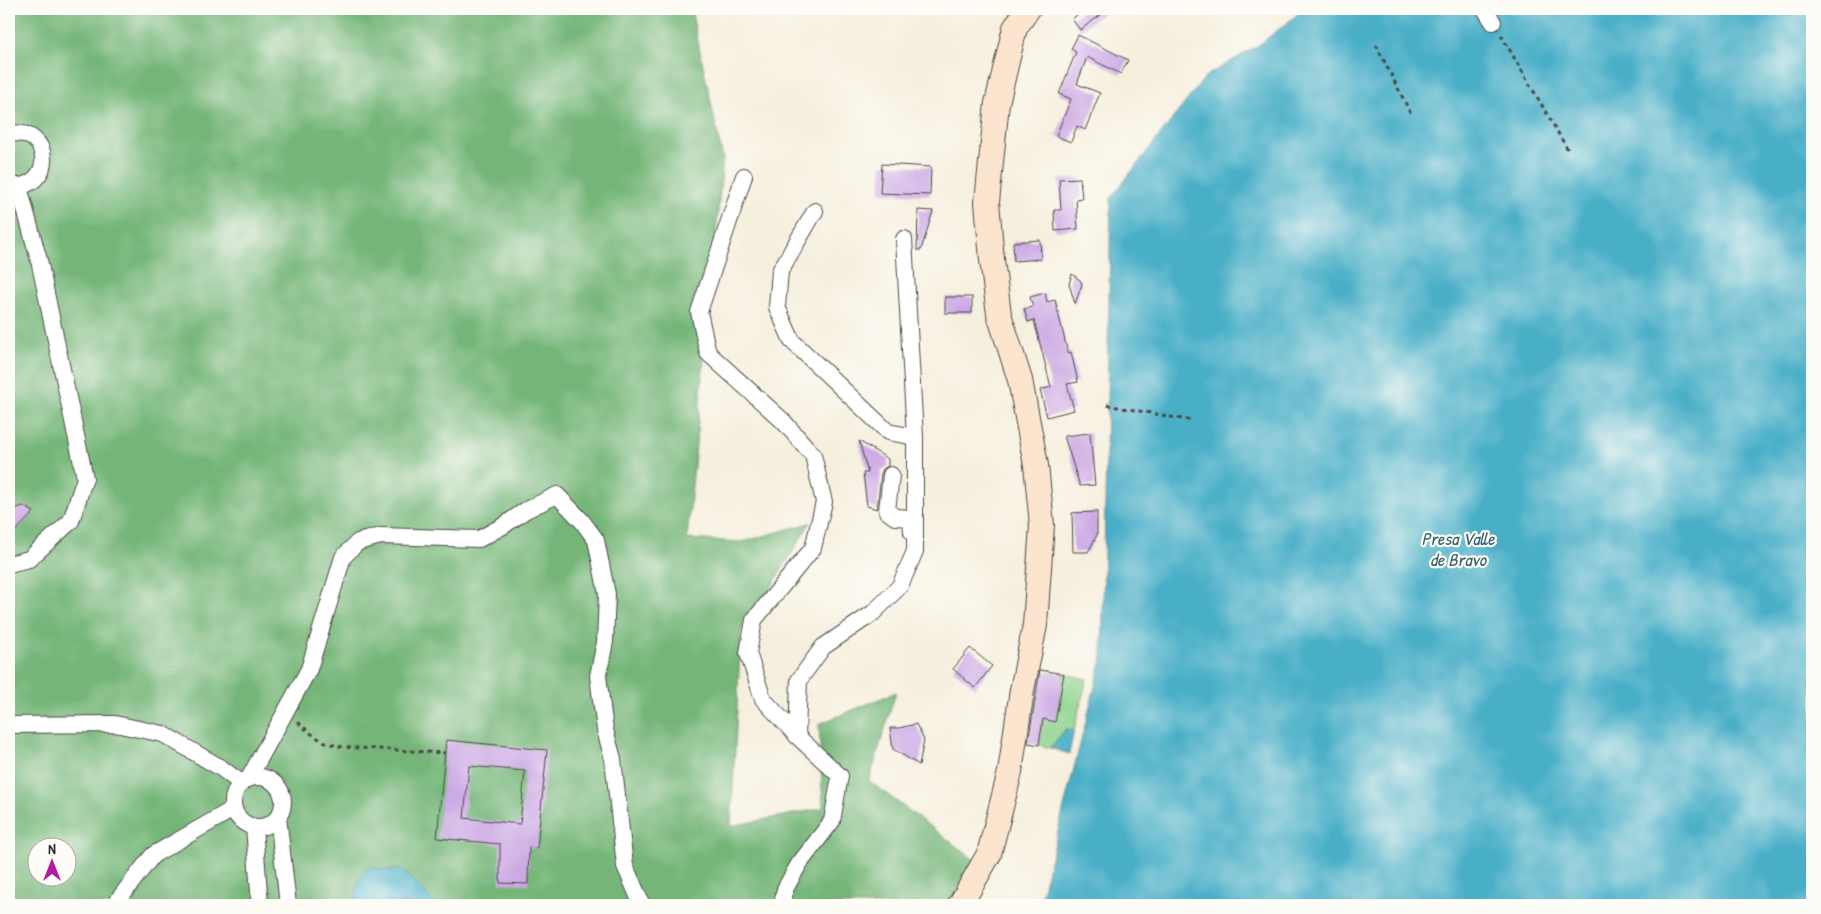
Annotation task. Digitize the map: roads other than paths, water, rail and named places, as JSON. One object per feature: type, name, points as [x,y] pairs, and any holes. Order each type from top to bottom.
[{"type":"main road","points":[[960,905],[989,854],[1010,772],[1022,690],[1035,625],[1042,524],[1036,465],[1020,380],[999,314],[987,202],[997,103],[1015,28],[1028,9]]},
{"type":"street","points":[[9,134],[19,132],[30,136],[38,144],[43,154],[43,166],[38,176],[30,184],[14,186]]},
{"type":"street","points":[[744,176],[699,312],[708,354],[783,421],[813,455],[824,502],[813,548],[754,620],[748,653],[763,699],[797,736],[840,776],[832,821],[799,864],[785,889],[782,905]]},
{"type":"street","points":[[9,204],[14,186]]},
{"type":"street","points":[[9,564],[29,559],[72,521],[85,478],[39,260],[14,186]]},
{"type":"street","points":[[815,211],[780,271],[777,307],[788,333],[792,341],[888,432],[915,437]]},
{"type":"street","points":[[797,736],[799,680],[823,647],[873,613],[900,586],[915,551],[915,437],[904,239]]},
{"type":"street","points":[[890,475],[887,512],[895,517],[911,518],[915,551]]},
{"type":"street","points":[[9,725],[115,724],[163,734],[245,781],[259,777],[270,780],[278,787],[282,796],[282,807],[278,817],[263,827],[245,824],[238,818],[232,800],[235,791],[245,781],[309,669],[343,557],[358,542],[382,536],[479,539],[503,526],[526,510],[557,495],[596,540],[608,594],[605,642],[598,676],[605,730],[613,759],[625,866],[642,905]]},
{"type":"street","points":[[114,905],[153,855],[234,810]]},
{"type":"street","points":[[278,817],[288,905]]},
{"type":"street","points":[[254,827],[260,905]]},
{"type":"water","name":"Presa Valle de Bravo","points":[[1304,9],[1812,9],[1812,905],[1038,905],[1102,659],[1111,198],[1206,76],[1259,45]]},
{"type":"water","points":[[1066,729],[1074,730],[1069,754],[1050,748]]},
{"type":"water","points":[[372,867],[384,870],[403,870],[436,905],[356,905],[356,893],[360,878]]}]
